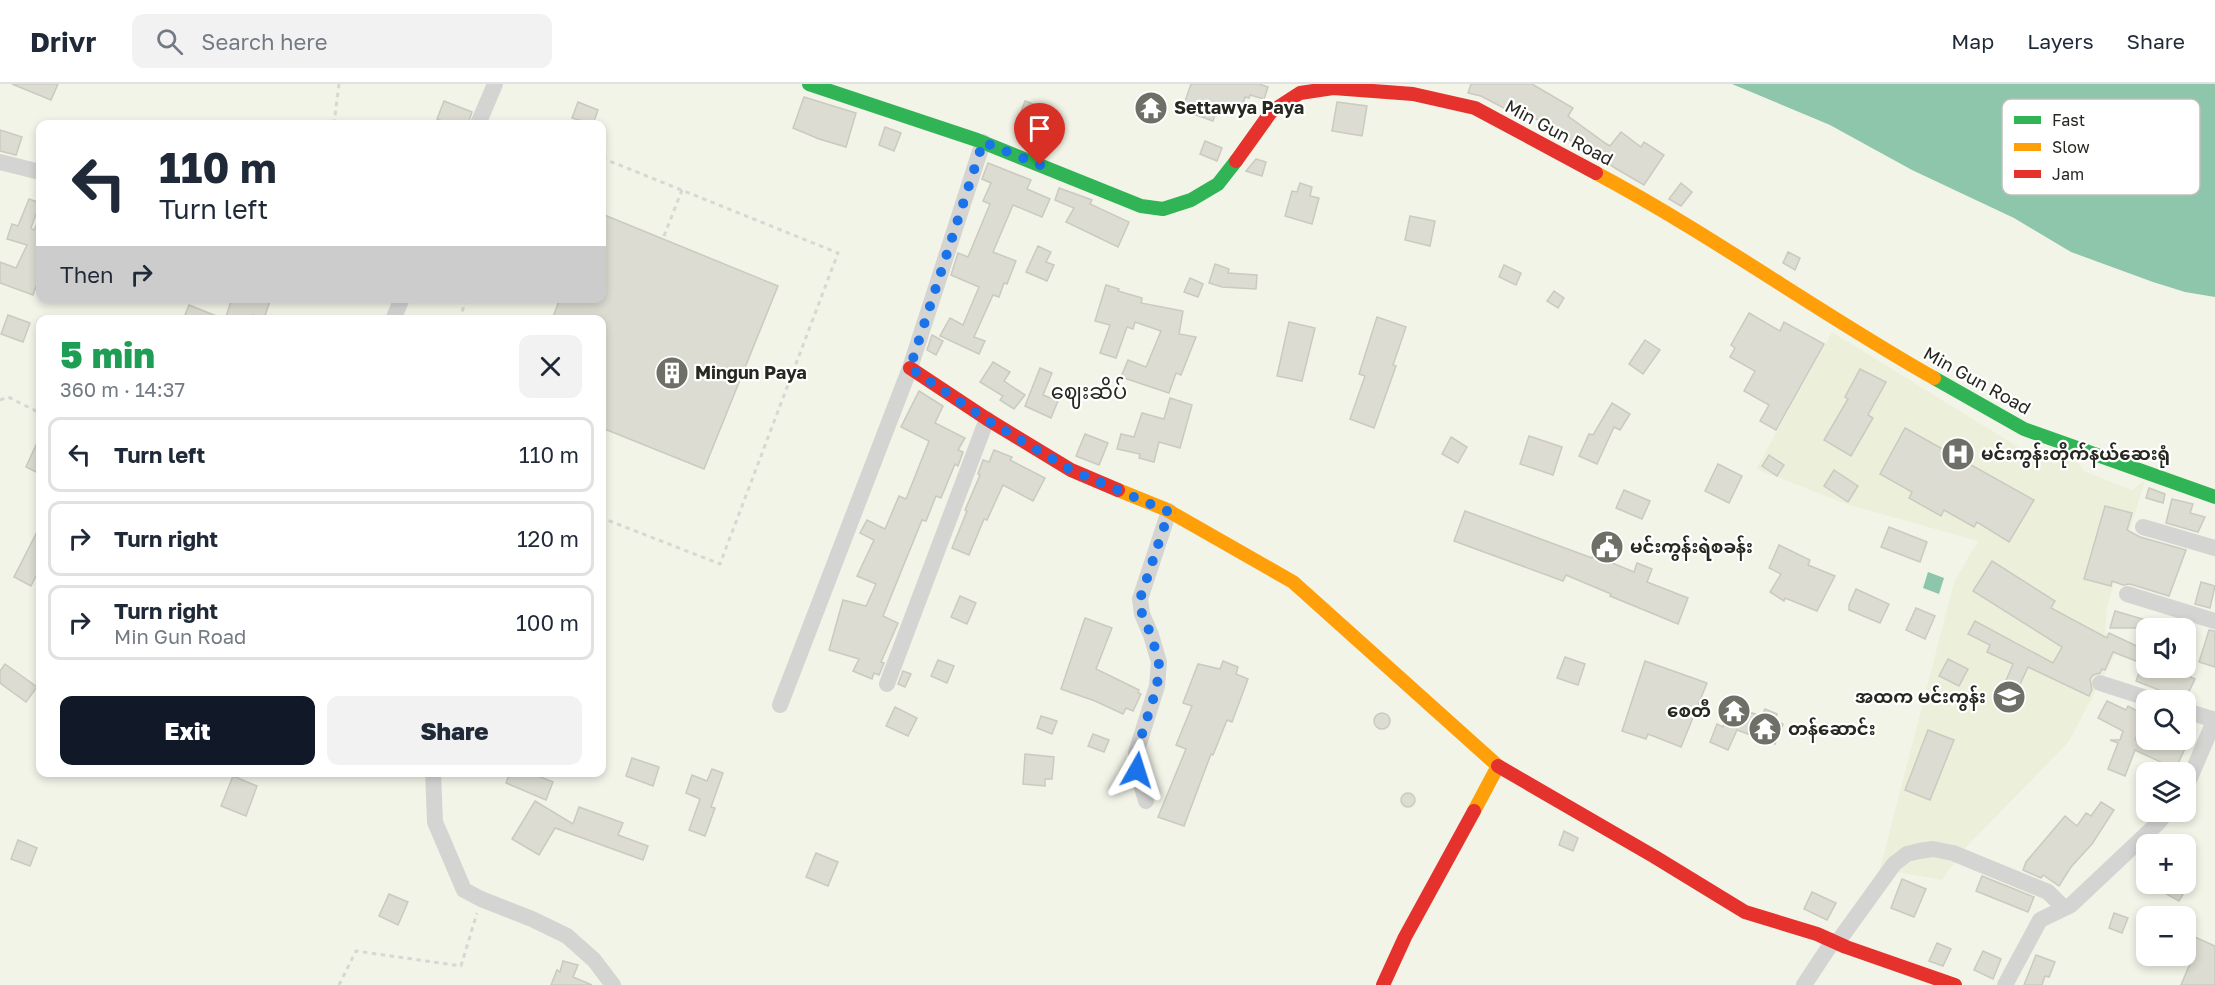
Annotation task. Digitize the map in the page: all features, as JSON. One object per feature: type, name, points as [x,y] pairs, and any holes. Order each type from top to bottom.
[{"type":"street","points":[[480,120],[495,84]]},
{"type":"street","name":"Min Gun Road","points":[[809,84],[983,142],[1141,206],[1163,209],[1191,200],[1218,184],[1247,148],[1271,112],[1300,93],[1333,88],[1413,94],[1474,108],[1611,181],[1721,245],[1891,354],[2025,429],[2215,497]]},
{"type":"street","points":[[780,705],[910,368],[983,142]]},
{"type":"street","points":[[0,162],[36,171]]},
{"type":"street","points":[[910,368],[987,420],[1071,470],[1169,512],[1293,582],[1498,766],[1655,856],[1745,912],[1955,985]]},
{"type":"street","points":[[888,684],[987,420]]},
{"type":"street","points":[[1146,801],[1137,770],[1136,753],[1157,687],[1159,662],[1142,614],[1140,599],[1169,512]]},
{"type":"street","points":[[2143,527],[2215,548]]},
{"type":"street","points":[[2127,594],[2215,621]]},
{"type":"street","points":[[2100,683],[2136,695]]},
{"type":"street","points":[[2196,714],[2215,720],[2196,763]]},
{"type":"street","points":[[1383,985],[1405,937],[1498,766]]},
{"type":"street","points":[[433,777],[435,822],[464,890],[567,936],[594,960],[613,985]]},
{"type":"street","points":[[2006,985],[2040,920],[2071,905],[2160,822]]},
{"type":"street","points":[[1804,985],[1894,864],[1907,854],[1919,850],[1933,849],[1953,853],[2048,892],[2064,908]]},
{"type":"path","points":[[334,120],[339,84]]},
{"type":"path","points":[[606,160],[838,253],[720,564],[606,520]]},
{"type":"path","points":[[664,236],[682,190]]},
{"type":"path","points":[[0,400],[8,397],[36,411]]},
{"type":"path","points":[[339,985],[356,951],[461,966],[481,899]]},
{"type":"shaded area","points":[[1732,84],[2215,84],[2215,297],[2185,292],[2153,282],[2071,252],[2014,218],[1912,170],[1830,125]]},
{"type":"shaded area","name":"အထက မင်းကွန်း","points":[[1832,332],[2028,453],[2055,464],[2072,454],[2084,471],[2132,490],[2145,480],[2107,607],[2105,631],[2119,647],[2068,743],[1964,849],[1942,880],[1880,869],[1954,582],[1978,541],[1846,504],[1756,469]]},
{"type":"shaded area","points":[[1928,572],[1944,578],[1939,594],[1923,588]]},
{"type":"building","points":[[12,84],[58,84],[51,100]]},
{"type":"building","points":[[1191,84],[1259,84],[1268,87],[1264,99],[1250,95],[1249,98],[1245,97],[1241,111],[1219,103],[1213,121],[1182,110]]},
{"type":"building","points":[[1471,84],[1532,84],[1573,108],[1568,116],[1610,146],[1621,132],[1641,147],[1644,142],[1664,155],[1644,185],[1575,140],[1573,142],[1517,107],[1515,114],[1481,96],[1468,93]]},
{"type":"building","points":[[804,97],[856,113],[846,147],[793,128]]},
{"type":"building","points":[[444,101],[472,112],[469,120],[437,119]]},
{"type":"building","points":[[1025,101],[1051,111],[1036,148],[1021,142],[1025,130],[1016,126]]},
{"type":"building","points":[[578,102],[598,110],[594,120],[572,118]]},
{"type":"building","points":[[1337,102],[1367,106],[1362,136],[1332,131]]},
{"type":"building","points":[[885,127],[901,133],[894,151],[879,145]]},
{"type":"building","points":[[0,130],[22,137],[16,155],[0,151]]},
{"type":"building","points":[[1205,141],[1222,148],[1217,161],[1200,154]]},
{"type":"building","points":[[1256,159],[1266,162],[1262,176],[1246,171]]},
{"type":"building","points":[[988,163],[1031,180],[1027,189],[1050,199],[1042,217],[1013,205],[993,252],[1016,261],[999,297],[993,295],[974,337],[985,341],[979,354],[940,336],[950,318],[963,325],[979,287],[951,275],[958,253],[968,257],[990,204],[983,201],[991,183],[982,179]]},
{"type":"building","points":[[1300,183],[1312,187],[1310,196],[1319,198],[1312,224],[1285,216],[1292,191],[1297,192]]},
{"type":"building","points":[[1681,183],[1692,192],[1681,206],[1669,199]]},
{"type":"building","points":[[1059,188],[1092,200],[1090,204],[1129,222],[1118,247],[1066,222],[1074,208],[1055,200]]},
{"type":"building","points":[[29,199],[36,202],[36,214],[31,228],[34,230],[36,226],[36,286],[33,295],[0,283],[0,262],[16,268],[27,245],[7,239],[12,224],[18,226]]},
{"type":"building","name":"Mingun Paya","points":[[606,216],[778,286],[704,469],[606,430],[606,315],[554,315],[558,303],[606,303]]},
{"type":"building","points":[[1410,216],[1435,221],[1430,246],[1405,240]]},
{"type":"building","points":[[1038,246],[1051,252],[1046,262],[1054,265],[1047,281],[1026,272]]},
{"type":"building","points":[[1788,252],[1800,258],[1795,270],[1783,263]]},
{"type":"building","points":[[1215,264],[1229,269],[1228,273],[1257,275],[1256,289],[1222,287],[1209,283]]},
{"type":"building","points":[[1504,265],[1521,273],[1516,285],[1499,277]]},
{"type":"building","points":[[1190,278],[1203,284],[1198,297],[1184,292]]},
{"type":"building","points":[[1106,285],[1142,298],[1141,303],[1183,311],[1179,334],[1196,337],[1181,375],[1176,373],[1169,393],[1121,377],[1128,360],[1146,367],[1161,331],[1135,322],[1133,329],[1127,327],[1116,358],[1100,353],[1110,325],[1095,321]]},
{"type":"building","points":[[1554,291],[1564,298],[1558,308],[1547,301]]},
{"type":"building","points":[[230,303],[269,303],[265,315],[227,315]]},
{"type":"building","points":[[189,305],[214,315],[185,315]]},
{"type":"building","points":[[1749,313],[1780,331],[1784,322],[1824,344],[1776,430],[1760,421],[1769,405],[1744,391],[1755,371],[1730,357],[1735,348],[1731,345]]},
{"type":"building","points":[[8,315],[30,323],[23,342],[1,334]]},
{"type":"building","points":[[1377,317],[1406,327],[1393,365],[1396,366],[1374,428],[1350,419],[1365,376],[1359,374]]},
{"type":"building","points":[[1289,322],[1315,328],[1302,381],[1277,376]]},
{"type":"building","points":[[932,335],[943,341],[936,355],[927,350]]},
{"type":"building","points":[[1645,340],[1660,350],[1643,374],[1629,364]]},
{"type":"building","points":[[993,362],[1010,372],[1004,381],[1025,395],[1014,409],[1000,400],[1003,396],[980,382]]},
{"type":"building","points":[[1040,368],[1052,373],[1043,395],[1058,401],[1051,418],[1025,406]]},
{"type":"building","points":[[1860,369],[1886,382],[1868,415],[1873,418],[1851,456],[1824,440],[1848,399],[1845,397]]},
{"type":"building","points":[[919,391],[943,406],[935,423],[965,438],[958,450],[963,452],[958,466],[955,464],[941,498],[936,496],[926,521],[922,520],[883,616],[898,623],[881,662],[884,663],[879,675],[874,673],[872,679],[853,671],[859,659],[829,650],[843,600],[866,606],[876,584],[857,576],[874,540],[860,533],[867,520],[885,529],[899,496],[906,499],[929,441],[901,427]]},
{"type":"building","points":[[1170,398],[1192,405],[1180,448],[1159,442],[1154,462],[1139,458],[1140,454],[1117,449],[1121,434],[1134,437],[1142,413],[1164,419]]},
{"type":"building","points":[[1612,403],[1630,414],[1620,430],[1614,427],[1597,464],[1579,456],[1589,434],[1593,435]]},
{"type":"building","points":[[1905,428],[1946,451],[1951,442],[1968,452],[1964,461],[2034,500],[2009,542],[1977,522],[1974,527],[1944,510],[1941,516],[1909,498],[1912,492],[1880,474]]},
{"type":"building","points":[[1085,434],[1108,443],[1099,465],[1076,456]]},
{"type":"building","points":[[1529,436],[1562,447],[1553,475],[1520,464]]},
{"type":"building","points":[[1451,437],[1467,447],[1458,463],[1442,454]]},
{"type":"building","points":[[36,445],[36,472],[26,467]]},
{"type":"building","points":[[994,450],[1012,457],[1010,460],[1045,478],[1033,501],[1003,485],[987,520],[984,519],[969,555],[952,548],[980,475],[978,474],[983,460],[989,462]]},
{"type":"building","points":[[1769,455],[1784,465],[1777,476],[1762,466]]},
{"type":"building","points":[[1718,464],[1742,476],[1729,503],[1705,491]]},
{"type":"building","points":[[1834,470],[1858,486],[1848,502],[1824,486]]},
{"type":"building","points":[[2149,488],[2165,494],[2163,503],[2146,498]]},
{"type":"building","points":[[1624,490],[1650,501],[1642,519],[1616,508]]},
{"type":"building","points":[[2172,499],[2193,504],[2190,513],[2205,517],[2198,532],[2166,523]]},
{"type":"building","points":[[2105,506],[2132,513],[2127,530],[2140,537],[2186,550],[2169,596],[2130,584],[2123,585],[2112,581],[2111,586],[2084,579]]},
{"type":"building","points":[[1465,511],[1592,558],[1593,555],[1634,572],[1637,563],[1652,569],[1647,582],[1688,598],[1678,624],[1566,575],[1563,581],[1454,541]]},
{"type":"building","points":[[1889,527],[1927,542],[1920,562],[1881,547]]},
{"type":"building","points":[[36,534],[36,576],[31,586],[14,577]]},
{"type":"building","points":[[1779,545],[1810,560],[1808,565],[1835,576],[1817,611],[1785,598],[1784,601],[1770,592],[1781,574],[1769,568]]},
{"type":"building","points":[[1992,561],[2055,601],[2051,608],[2107,638],[2109,633],[2136,646],[2136,661],[2113,652],[2105,670],[2102,669],[2090,679],[2092,690],[2089,696],[2028,667],[2017,691],[2004,685],[2013,664],[1987,652],[1990,645],[1968,634],[1975,621],[2053,663],[2062,647],[1973,591]]},
{"type":"building","points":[[2201,582],[2215,586],[2210,608],[2195,604]]},
{"type":"building","points":[[1856,589],[1889,604],[1880,623],[1849,610]]},
{"type":"building","points":[[960,596],[976,603],[967,624],[951,617]]},
{"type":"building","points":[[1916,608],[1935,616],[1925,639],[1906,630]]},
{"type":"building","points":[[2115,611],[2139,618],[2136,618],[2136,628],[2110,628]]},
{"type":"building","points":[[1085,618],[1112,628],[1096,669],[1139,690],[1138,693],[1141,694],[1133,711],[1126,708],[1123,714],[1061,689]]},
{"type":"building","points":[[2209,630],[2215,631],[2215,667],[2199,662]]},
{"type":"building","points":[[1565,657],[1585,664],[1578,685],[1557,678]]},
{"type":"building","points":[[1948,659],[1968,669],[1959,686],[1939,676]]},
{"type":"building","points":[[938,660],[954,666],[947,683],[931,676]]},
{"type":"building","points":[[1223,661],[1238,667],[1236,674],[1248,679],[1232,722],[1227,720],[1213,755],[1211,754],[1184,826],[1158,817],[1186,749],[1176,745],[1192,706],[1183,703],[1198,664],[1220,669]]},
{"type":"building","points":[[1645,661],[1707,683],[1681,747],[1648,734],[1646,739],[1622,731]]},
{"type":"building","points":[[5,664],[36,686],[26,702],[0,683],[0,671]]},
{"type":"building","points":[[903,671],[911,674],[905,687],[898,684]]},
{"type":"building","points":[[2137,678],[2195,679],[2190,690],[2159,690],[2136,681]]},
{"type":"building","points":[[2107,701],[2126,710],[2128,706],[2136,710],[2136,750],[2184,750],[2179,762],[2161,762],[2135,750],[2125,776],[2108,769],[2118,743],[2110,740],[2120,740],[2123,731],[2098,718]]},
{"type":"building","points":[[1729,706],[1762,716],[1765,709],[1777,714],[1775,720],[1783,724],[1775,744],[1737,730],[1728,750],[1710,742],[1717,724],[1723,727]]},
{"type":"building","points":[[895,707],[917,718],[908,736],[886,726]]},
{"type":"building","points":[[1382,713],[1388,715],[1390,721],[1388,727],[1382,729],[1376,727],[1374,721],[1376,715]]},
{"type":"building","points":[[1041,716],[1057,721],[1052,734],[1037,728]]},
{"type":"building","points":[[1928,730],[1954,740],[1930,800],[1905,790]]},
{"type":"building","points":[[1093,734],[1109,740],[1104,752],[1088,746]]},
{"type":"building","points":[[1025,754],[1054,757],[1052,779],[1045,779],[1045,786],[1023,784]]},
{"type":"building","points":[[632,758],[659,767],[653,786],[626,776]]},
{"type":"building","points":[[712,769],[723,773],[711,807],[715,808],[705,836],[689,830],[700,799],[686,793],[692,775],[707,781]]},
{"type":"building","points":[[233,777],[257,786],[246,816],[221,806]]},
{"type":"building","points":[[508,777],[540,777],[553,782],[546,800],[506,783]]},
{"type":"building","points":[[1408,793],[1413,795],[1415,800],[1413,805],[1408,807],[1403,805],[1401,800],[1403,795]]},
{"type":"building","points":[[535,801],[573,824],[579,807],[623,823],[618,835],[648,846],[643,860],[555,828],[539,855],[512,839]]},
{"type":"building","points":[[2101,802],[2114,810],[2092,844],[2071,867],[2059,886],[2043,875],[2041,878],[2023,870],[2026,862],[2065,816],[2077,826],[2086,813],[2091,816]]},
{"type":"building","points":[[1564,831],[1578,838],[1573,851],[1559,845]]},
{"type":"building","points":[[18,840],[37,848],[30,866],[11,859]]},
{"type":"building","points":[[816,853],[838,862],[828,886],[806,877]]},
{"type":"building","points":[[1982,876],[2034,897],[2028,912],[1976,891]]},
{"type":"building","points":[[1902,879],[1926,889],[1914,917],[1891,908]]},
{"type":"building","points":[[1812,892],[1836,903],[1827,920],[1804,909]]},
{"type":"building","points":[[389,894],[408,902],[398,925],[379,916]]},
{"type":"building","points":[[2167,894],[2183,894],[2179,901]]},
{"type":"building","points":[[2114,913],[2128,918],[2122,933],[2109,928]]},
{"type":"building","points":[[2196,937],[2215,946],[2215,985],[2181,985],[2189,966],[2196,966]]},
{"type":"building","points":[[1937,943],[1951,949],[1943,966],[1929,961]]},
{"type":"building","points":[[1983,951],[2001,959],[1993,979],[1974,970]]},
{"type":"building","points":[[2036,955],[2055,962],[2049,977],[2045,976],[2042,985],[2024,985]]},
{"type":"building","points":[[563,961],[578,965],[573,977],[592,985],[551,985],[557,970],[560,972]]},
{"type":"traffic: fast","points":[[809,84],[977,140],[1141,206],[1163,209],[1191,200],[1218,184],[1236,161]]},
{"type":"traffic: fast","points":[[1934,378],[2024,429],[2215,497]]},
{"type":"traffic: slow","points":[[1596,173],[1682,222],[1934,378]]},
{"type":"traffic: slow","points":[[1118,490],[1165,509],[1293,582],[1498,766],[1474,811]]},
{"type":"traffic: jam","points":[[1236,161],[1271,112],[1300,93],[1333,88],[1413,94],[1475,108],[1596,173]]},
{"type":"traffic: jam","points":[[910,368],[987,419],[1071,470],[1118,490]]},
{"type":"traffic: jam","points":[[1498,766],[1745,912],[1817,934],[1846,947],[1955,985]]},
{"type":"traffic: jam","points":[[1383,985],[1405,937],[1474,811]]},
{"type":"place","name":"Settawya Paya","points":[[1151,108]]},
{"type":"place","name":"Mingun Paya","points":[[672,373]]},
{"type":"place","name":"မင်းကွန်းတိုက်နယ်ဆေးရုံ","points":[[1958,454]]},
{"type":"place","name":"မင်းကွန်းရဲစခန်း","points":[[1607,547]]},
{"type":"place","name":"အထက မင်းကွန်း","points":[[2009,697]]},
{"type":"place","name":"စေတီ","points":[[1734,711]]},
{"type":"place","name":"တန်ဆောင်း","points":[[1765,729]]},
{"type":"district","name":"ဈေးဆိပ်","points":[[1089,392]]},
{"type":"route","points":[[1040,165],[983,142],[910,368],[987,420],[1071,470],[1169,512],[1140,599],[1142,614],[1159,662],[1157,687],[1136,753],[1137,770]]}]
